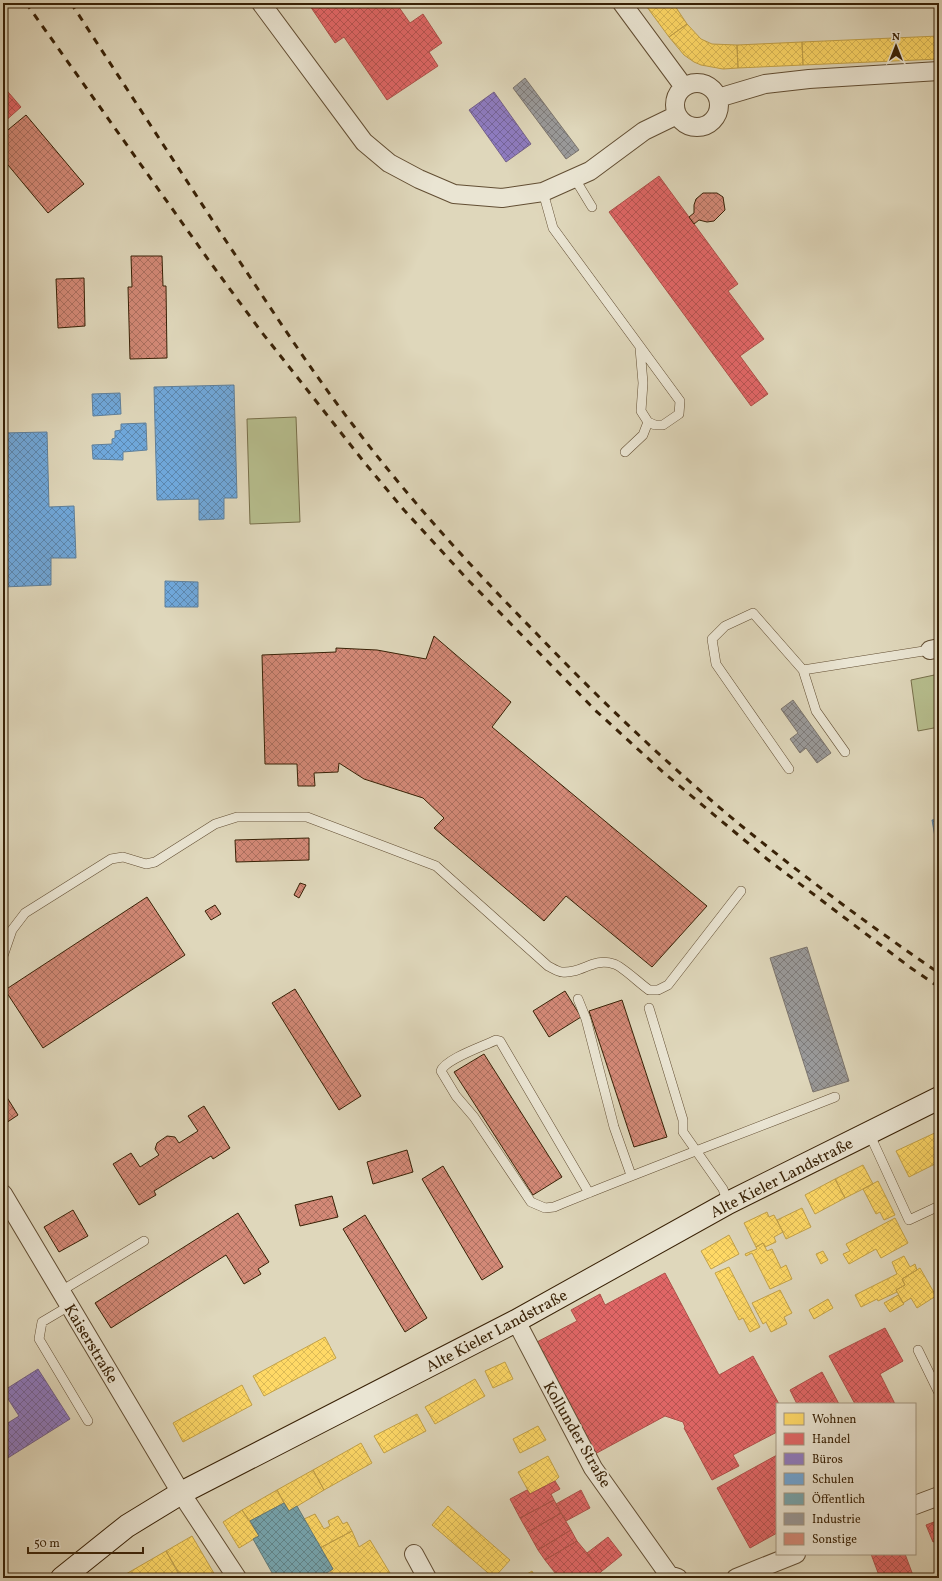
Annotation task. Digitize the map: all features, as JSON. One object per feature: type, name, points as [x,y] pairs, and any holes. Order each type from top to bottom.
[{"type":"street","points":[[261,3],[364,142],[389,163],[419,180],[454,194],[502,198],[543,192],[590,171],[644,131],[677,116]]},
{"type":"street","points":[[622,3],[684,87]]},
{"type":"street","points":[[718,98],[772,83],[809,79],[939,71]]},
{"type":"street","points":[[699,83],[706,85],[713,89],[718,98],[719,110],[716,117],[705,126],[699,128],[686,125],[677,116],[675,110],[676,97],[684,87],[699,83]]},
{"type":"street","name":"Alte Kieler Landstraße","points":[[62,1578],[127,1526],[180,1493],[516,1321],[728,1203],[939,1098]]},
{"type":"street","name":"Kaiserstraße","points":[[3,1194],[180,1493],[237,1578]]},
{"type":"street","name":"Kollunder Straße","points":[[516,1321],[593,1468],[669,1574],[678,1578]]},
{"type":"street","points":[[916,1505],[939,1496]]},
{"type":"street","points":[[414,1554],[428,1578]]},
{"type":"street","points":[[736,1578],[794,1555]]},
{"type":"lane","points":[[575,179],[592,207]]},
{"type":"lane","points":[[543,192],[553,228],[640,348],[682,400],[679,414],[663,425],[655,425],[648,422],[641,411],[643,383],[640,348]]},
{"type":"lane","points":[[625,452],[643,435],[648,422]]},
{"type":"lane","points":[[790,769],[716,664],[712,639],[725,626],[753,612],[803,670],[816,711],[845,752]]},
{"type":"lane","points":[[803,670],[935,649]]},
{"type":"lane","points":[[3,956],[12,930],[26,913],[112,859],[123,857],[146,864],[155,862],[215,824],[237,817],[307,817],[436,866],[548,966],[561,972],[575,971],[590,964],[603,961],[616,964],[649,990],[658,990],[668,985],[740,891]]},
{"type":"lane","points":[[578,999],[586,1019],[614,1128],[631,1175]]},
{"type":"lane","points":[[649,1008],[683,1120],[683,1132],[723,1189],[728,1203]]},
{"type":"lane","points":[[589,1193],[500,1041],[496,1040],[452,1060],[443,1067],[441,1071],[456,1096],[474,1117],[531,1202],[545,1208],[554,1207],[589,1193],[631,1175],[696,1152],[835,1097]]},
{"type":"lane","points":[[869,1133],[909,1220],[939,1206]]},
{"type":"lane","points":[[88,1421],[39,1339],[42,1322],[65,1298],[144,1241]]},
{"type":"lane","points":[[918,1350],[939,1393]]},
{"type":"green space","points":[[296,417],[300,522],[250,524],[247,419]]},
{"type":"green space","points":[[939,674],[939,727],[918,731],[911,680]]},
{"type":"building: Wohnen","points":[[644,3],[673,3],[687,24],[669,37]]},
{"type":"building: Wohnen","points":[[687,24],[701,39],[712,44],[737,45],[738,68],[723,69],[701,65],[684,55],[669,37]]},
{"type":"building: Wohnen","points":[[939,36],[939,59],[803,65],[802,42]]},
{"type":"building: Wohnen","points":[[802,42],[803,65],[738,68],[737,45]]},
{"type":"building: Wohnen","points":[[939,1131],[939,1162],[909,1177],[896,1151]]},
{"type":"building: Wohnen","points":[[863,1165],[873,1184],[845,1198],[835,1179]]},
{"type":"building: Wohnen","points":[[835,1179],[845,1198],[815,1214],[805,1195]]},
{"type":"building: Wohnen","points":[[878,1181],[895,1215],[884,1220],[880,1212],[876,1214],[863,1189]]},
{"type":"building: Wohnen","points":[[802,1208],[811,1227],[786,1239],[777,1220]]},
{"type":"building: Wohnen","points":[[767,1212],[769,1217],[774,1215],[783,1232],[774,1237],[776,1242],[765,1247],[763,1243],[756,1247],[744,1223]]},
{"type":"building: Wohnen","points":[[895,1218],[908,1243],[881,1258],[876,1249],[849,1264],[843,1254],[850,1251],[846,1244]]},
{"type":"building: Wohnen","points":[[729,1235],[739,1254],[711,1269],[701,1251]]},
{"type":"building: Wohnen","points":[[763,1243],[767,1251],[772,1249],[781,1268],[786,1265],[792,1279],[770,1289],[752,1253],[746,1256],[745,1254],[757,1249],[756,1247]]},
{"type":"building: Wohnen","points":[[823,1251],[828,1260],[821,1264],[816,1254]]},
{"type":"building: Wohnen","points":[[904,1256],[910,1267],[915,1264],[917,1270],[902,1279],[905,1285],[896,1290],[897,1292],[878,1301],[877,1299],[861,1307],[855,1295],[897,1274],[892,1262]]},
{"type":"building: Wohnen","points":[[729,1267],[760,1327],[750,1332],[743,1318],[739,1320],[715,1273]]},
{"type":"building: Wohnen","points":[[920,1268],[936,1296],[917,1308],[911,1298],[903,1303],[896,1290],[905,1285],[902,1279]]},
{"type":"building: Wohnen","points":[[780,1290],[792,1313],[784,1317],[787,1324],[771,1332],[766,1322],[763,1324],[752,1303]]},
{"type":"building: Wohnen","points":[[898,1295],[904,1304],[890,1312],[884,1303]]},
{"type":"building: Wohnen","points":[[828,1299],[833,1308],[814,1319],[809,1310]]},
{"type":"building: Wohnen","points":[[325,1337],[336,1358],[264,1396],[253,1376]]},
{"type":"building: Wohnen","points":[[505,1362],[513,1379],[493,1388],[485,1371]]},
{"type":"building: Wohnen","points":[[475,1379],[485,1396],[435,1424],[425,1407]]},
{"type":"building: Wohnen","points":[[242,1385],[252,1405],[183,1442],[173,1423]]},
{"type":"building: Wohnen","points":[[417,1414],[426,1431],[384,1453],[374,1436]]},
{"type":"building: Wohnen","points":[[538,1426],[546,1440],[520,1453],[513,1439]]},
{"type":"building: Wohnen","points":[[361,1443],[372,1463],[324,1490],[313,1470]]},
{"type":"building: Wohnen","points":[[548,1456],[559,1477],[555,1481],[530,1494],[518,1472]]},
{"type":"building: Wohnen","points":[[313,1470],[324,1490],[289,1511],[277,1490]]},
{"type":"building: Wohnen","points":[[277,1490],[284,1503],[250,1521],[242,1510]]},
{"type":"building: Wohnen","points":[[448,1506],[510,1560],[494,1578],[432,1525]]},
{"type":"building: Wohnen","points":[[242,1510],[259,1536],[239,1548],[223,1522]]},
{"type":"building: Wohnen","points":[[315,1514],[324,1529],[330,1526],[328,1521],[338,1516],[343,1524],[347,1522],[352,1531],[320,1548],[304,1519]]},
{"type":"building: Wohnen","points":[[352,1531],[359,1547],[370,1540],[393,1578],[335,1578],[330,1571],[333,1569],[320,1548]]},
{"type":"building: Wohnen","points":[[192,1536],[215,1575],[210,1578],[182,1578],[166,1551]]},
{"type":"building: Wohnen","points":[[166,1551],[178,1573],[168,1578],[119,1578]]},
{"type":"building: Wohnen","points":[[532,1571],[536,1578],[522,1578],[522,1577]]},
{"type":"building: Handel","points":[[308,3],[396,3],[410,23],[423,14],[442,43],[429,52],[438,66],[387,100],[344,37],[335,43]]},
{"type":"building: Handel","points":[[3,86],[21,107],[3,123]]},
{"type":"building: Handel","points":[[659,176],[738,284],[728,291],[764,339],[740,356],[768,394],[751,406],[609,212]]},
{"type":"building: Handel","points":[[665,1273],[719,1375],[753,1356],[778,1403],[776,1403],[776,1433],[733,1455],[739,1466],[712,1480],[684,1428],[683,1422],[665,1416],[595,1454],[535,1343],[577,1321],[571,1310],[600,1294],[605,1305]]},
{"type":"building: Handel","points":[[885,1328],[903,1361],[880,1374],[894,1403],[854,1403],[829,1356]]},
{"type":"building: Handel","points":[[822,1372],[838,1403],[796,1403],[790,1390]]},
{"type":"building: Handel","points":[[776,1456],[776,1534],[750,1548],[717,1488]]},
{"type":"building: Handel","points":[[555,1481],[560,1489],[551,1494],[554,1500],[520,1518],[510,1499],[527,1490],[530,1494]]},
{"type":"building: Handel","points":[[581,1490],[590,1508],[566,1521],[556,1504]]},
{"type":"building: Handel","points":[[554,1500],[561,1513],[528,1532],[520,1518]]},
{"type":"building: Handel","points":[[561,1513],[571,1530],[538,1550],[528,1532]]},
{"type":"building: Handel","points":[[939,1520],[939,1540],[933,1542],[926,1525]]},
{"type":"building: Handel","points":[[571,1530],[577,1541],[545,1560],[538,1550]]},
{"type":"building: Handel","points":[[608,1537],[622,1555],[602,1571],[587,1553]]},
{"type":"building: Handel","points":[[577,1541],[602,1571],[594,1578],[559,1578],[545,1560]]},
{"type":"building: Handel","points":[[871,1555],[905,1555],[914,1578],[880,1578]]},
{"type":"building: Büros","points":[[494,92],[531,144],[506,162],[469,110]]},
{"type":"building: Büros","points":[[38,1369],[70,1419],[3,1461],[3,1426],[19,1416],[3,1391]]},
{"type":"building: Schulen","points":[[234,385],[237,498],[224,498],[224,519],[199,520],[199,499],[157,500],[154,387]]},
{"type":"building: Schulen","points":[[120,393],[121,414],[93,416],[92,394]]},
{"type":"building: Schulen","points":[[146,423],[147,450],[123,452],[123,460],[93,459],[92,445],[112,444],[112,439],[115,438],[115,431],[121,430],[121,424]]},
{"type":"building: Schulen","points":[[47,432],[49,507],[74,506],[76,558],[51,558],[51,585],[3,587],[3,433]]},
{"type":"building: Schulen","points":[[165,581],[198,582],[198,607],[165,607]]},
{"type":"building: Schulen","points":[[939,819],[939,860],[932,820]]},
{"type":"building: Öffentlich","points":[[284,1503],[289,1511],[297,1506],[333,1569],[318,1578],[275,1578],[253,1539],[259,1536],[250,1521]]},
{"type":"building: Industrie","points":[[525,78],[579,150],[566,159],[513,88]]},
{"type":"building: Industrie","points":[[793,700],[831,753],[817,763],[806,748],[800,753],[790,739],[798,733],[781,709]]},
{"type":"building: Industrie","points":[[807,947],[849,1081],[813,1092],[770,958]]},
{"type":"building: Sonstige","points":[[26,115],[84,184],[48,213],[3,159],[3,134]]},
{"type":"building: Sonstige","points":[[703,193],[717,193],[723,197],[725,210],[714,221],[707,222],[699,220],[694,224],[689,217],[694,213],[696,199]]},
{"type":"building: Sonstige","points":[[131,256],[162,256],[163,286],[166,286],[167,358],[130,359],[128,287],[132,287]]},
{"type":"building: Sonstige","points":[[84,278],[85,326],[58,328],[56,279]]},
{"type":"building: Sonstige","points":[[434,636],[511,702],[492,727],[707,906],[652,967],[566,896],[544,921],[434,828],[444,818],[423,798],[364,779],[339,763],[338,772],[314,773],[315,786],[298,786],[297,764],[265,764],[262,655],[336,652],[336,648],[377,650],[426,659]]},
{"type":"building: Sonstige","points":[[309,838],[309,860],[236,862],[235,840]]},
{"type":"building: Sonstige","points":[[300,883],[306,885],[299,898],[294,895]]},
{"type":"building: Sonstige","points":[[147,897],[185,955],[43,1048],[5,990]]},
{"type":"building: Sonstige","points":[[215,905],[221,914],[211,920],[205,911]]},
{"type":"building: Sonstige","points":[[295,989],[361,1096],[339,1110],[272,1003]]},
{"type":"building: Sonstige","points":[[565,991],[581,1017],[549,1037],[533,1011]]},
{"type":"building: Sonstige","points":[[622,1000],[667,1137],[634,1147],[589,1011]]},
{"type":"building: Sonstige","points":[[484,1054],[562,1177],[533,1195],[454,1072]]},
{"type":"building: Sonstige","points":[[3,1091],[18,1115],[3,1125]]},
{"type":"building: Sonstige","points":[[204,1106],[230,1148],[213,1159],[211,1156],[154,1191],[156,1195],[139,1205],[113,1164],[131,1153],[140,1167],[159,1155],[155,1149],[157,1143],[167,1136],[175,1137],[179,1143],[198,1131],[188,1116]]},
{"type":"building: Sonstige","points":[[407,1150],[413,1172],[373,1184],[367,1162]]},
{"type":"building: Sonstige","points":[[443,1166],[503,1267],[482,1280],[422,1179]]},
{"type":"building: Sonstige","points":[[332,1196],[338,1217],[300,1226],[295,1205]]},
{"type":"building: Sonstige","points":[[73,1210],[88,1236],[59,1252],[44,1227]]},
{"type":"building: Sonstige","points":[[238,1213],[269,1262],[258,1269],[261,1274],[244,1284],[226,1255],[111,1328],[95,1303]]},
{"type":"building: Sonstige","points":[[365,1215],[427,1318],[405,1332],[343,1229]]},
{"type":"railway","points":[[26,3],[260,330],[364,462],[404,510],[469,581],[595,710],[664,773],[767,859],[911,968],[939,987]]},
{"type":"railway","points":[[71,3],[222,235],[319,379],[374,452],[441,532],[560,658],[634,731],[685,778],[762,843],[862,919],[939,973]]}]
